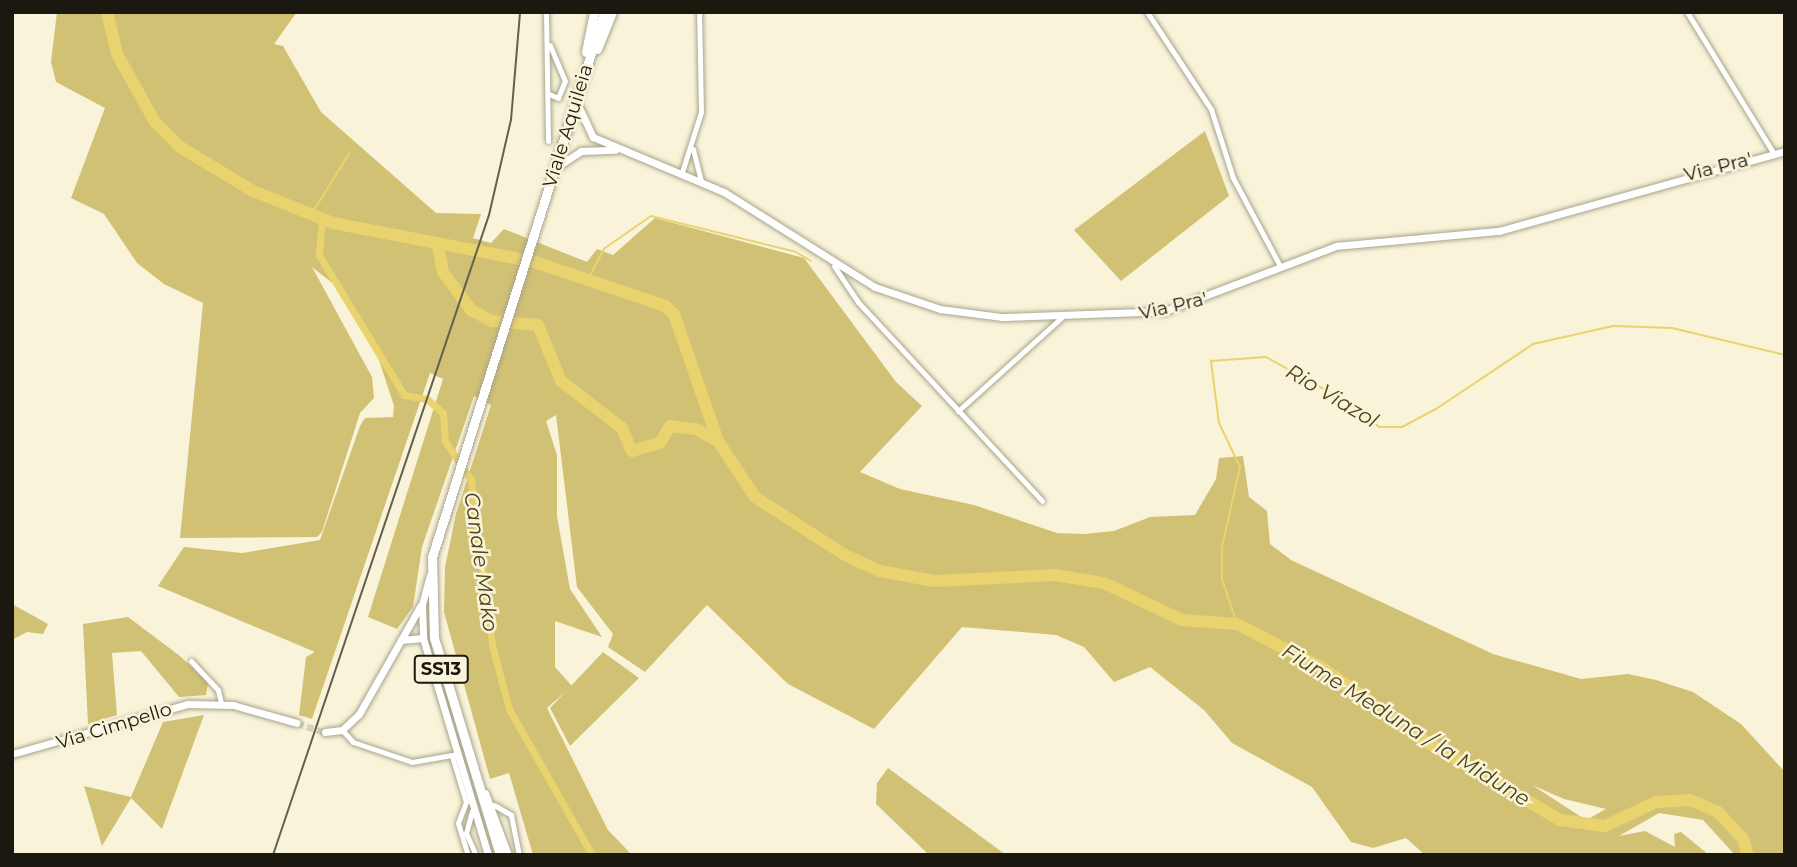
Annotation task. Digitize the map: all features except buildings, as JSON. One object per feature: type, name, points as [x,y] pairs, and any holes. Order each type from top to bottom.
[{"type":"main road","points":[[577,95],[594,12]]},
{"type":"main road","name":"Viale Aquileia","points":[[430,575],[448,494],[604,12]]},
{"type":"main road","points":[[577,95],[612,12]]},
{"type":"main road","name":"SS13","points":[[430,575],[434,638],[500,855]]},
{"type":"street","points":[[682,172],[694,139],[702,94],[699,12]]},
{"type":"street","points":[[1147,12],[1211,109],[1233,178],[1280,265]]},
{"type":"street","points":[[1687,12],[1774,154]]},
{"type":"street","points":[[546,15],[548,141]]},
{"type":"street","points":[[546,15],[551,51],[565,76],[558,98],[549,94]]},
{"type":"street","name":"Via Pra'","points":[[577,95],[588,133],[621,151],[701,180],[834,266],[940,309],[1062,317],[1189,306],[1280,265],[1366,241],[1499,231],[1785,151]]},
{"type":"street","points":[[694,139],[701,180]]},
{"type":"street","name":"Via Pra'","points":[[555,169],[581,151],[621,151]]},
{"type":"street","points":[[834,266],[858,302],[1042,501]]},
{"type":"street","points":[[958,411],[1062,317]]},
{"type":"street","points":[[430,575],[422,605],[423,638],[466,802],[458,823],[468,855]]},
{"type":"street","points":[[325,732],[342,730],[359,714],[422,605]]},
{"type":"street","points":[[400,640],[423,638]]},
{"type":"street","points":[[191,661],[218,690],[221,703]]},
{"type":"street","name":"Via Cimpello","points":[[12,754],[163,708],[221,703],[297,723]]},
{"type":"street","points":[[342,730],[353,742],[412,762],[454,755]]},
{"type":"street","points":[[454,755],[488,855]]},
{"type":"street","points":[[469,760],[508,855]]},
{"type":"street","points":[[494,805],[511,815],[519,855]]},
{"type":"street","points":[[472,811],[466,833],[476,855]]},
{"type":"shaded area","points":[[57,12],[297,12],[274,44],[283,46],[321,112],[436,213],[481,214],[473,238],[491,243],[504,229],[587,262],[597,249],[613,255],[655,218],[804,258],[896,382],[922,406],[860,472],[900,489],[974,505],[1057,533],[1084,534],[1114,531],[1150,517],[1195,515],[1216,479],[1219,458],[1243,456],[1249,497],[1267,511],[1270,544],[1291,560],[1493,654],[1581,679],[1628,674],[1656,680],[1693,692],[1741,724],[1785,772],[1785,855],[1735,855],[1703,820],[1659,813],[1619,836],[1645,831],[1675,847],[1674,834],[1681,832],[1709,855],[1425,855],[1406,838],[1373,848],[1351,842],[1312,787],[1232,743],[1204,710],[1150,667],[1114,682],[1084,647],[1056,635],[962,627],[874,729],[788,684],[707,605],[645,672],[608,647],[613,634],[577,587],[556,415],[546,421],[557,455],[557,516],[570,589],[602,637],[555,621],[555,667],[572,686],[547,708],[608,830],[632,855],[533,855],[509,773],[490,779],[444,612],[445,567],[456,514],[491,405],[474,396],[422,547],[413,607],[397,629],[368,617],[443,379],[430,373],[312,719],[299,715],[306,657],[315,652],[158,586],[184,547],[242,553],[320,540],[360,426],[365,418],[393,417],[394,406],[379,360],[340,289],[312,267],[372,377],[374,398],[360,413],[322,532],[317,537],[180,538],[203,303],[164,284],[137,263],[104,214],[71,198],[105,108],[56,82],[51,62]],"holes":[[[1532,785],[1564,799],[1606,809],[1586,820]]]},
{"type":"shaded area","points":[[1205,131],[1229,196],[1121,281],[1074,230]]},
{"type":"shaded area","points":[[12,604],[48,624],[43,634],[27,632],[12,640]]},
{"type":"shaded area","points":[[128,617],[180,656],[208,683],[206,695],[179,697],[141,651],[112,653],[117,715],[88,724],[83,624]]},
{"type":"shaded area","points":[[603,652],[639,678],[570,746],[550,708]]},
{"type":"shaded area","points":[[204,715],[162,829],[131,798],[102,846],[84,786],[131,797],[163,722]]},
{"type":"shaded area","points":[[888,768],[1006,855],[929,855],[876,804],[877,783]]},
{"type":"waterway","name":"Fiume Meduna / la Midune","points":[[107,12],[117,54],[155,122],[180,147],[253,191],[333,223],[535,262],[665,306],[674,314],[718,441]]},
{"type":"waterway","points":[[311,215],[349,154]]},
{"type":"waterway","points":[[586,283],[605,248],[651,216],[796,252],[811,261]]},
{"type":"waterway","name":"Canale Mako","points":[[322,219],[319,255],[404,395],[427,399],[443,413],[445,441],[471,480],[492,645],[509,709],[592,855]]},
{"type":"waterway","name":"Fiume Meduna / la Midune","points":[[438,246],[443,272],[471,310],[492,321],[538,325],[561,381],[622,428],[632,451],[660,443],[670,426],[696,429],[718,441],[755,497],[845,555],[880,571],[934,581],[1055,575],[1104,583],[1182,620],[1237,624],[1321,667],[1422,739],[1560,820],[1605,826],[1656,802],[1690,800],[1718,812],[1743,839],[1748,855]]},
{"type":"waterway","name":"Rio Viazol","points":[[1237,624],[1222,579],[1222,547],[1240,467],[1219,423],[1211,361],[1266,357],[1356,407],[1379,427],[1402,427],[1436,409],[1533,344],[1613,326],[1672,328],[1785,355]]},
{"type":"tunnel","points":[[297,723],[325,732]]},
{"type":"railway","points":[[273,855],[489,215],[511,120],[520,12]]}]
